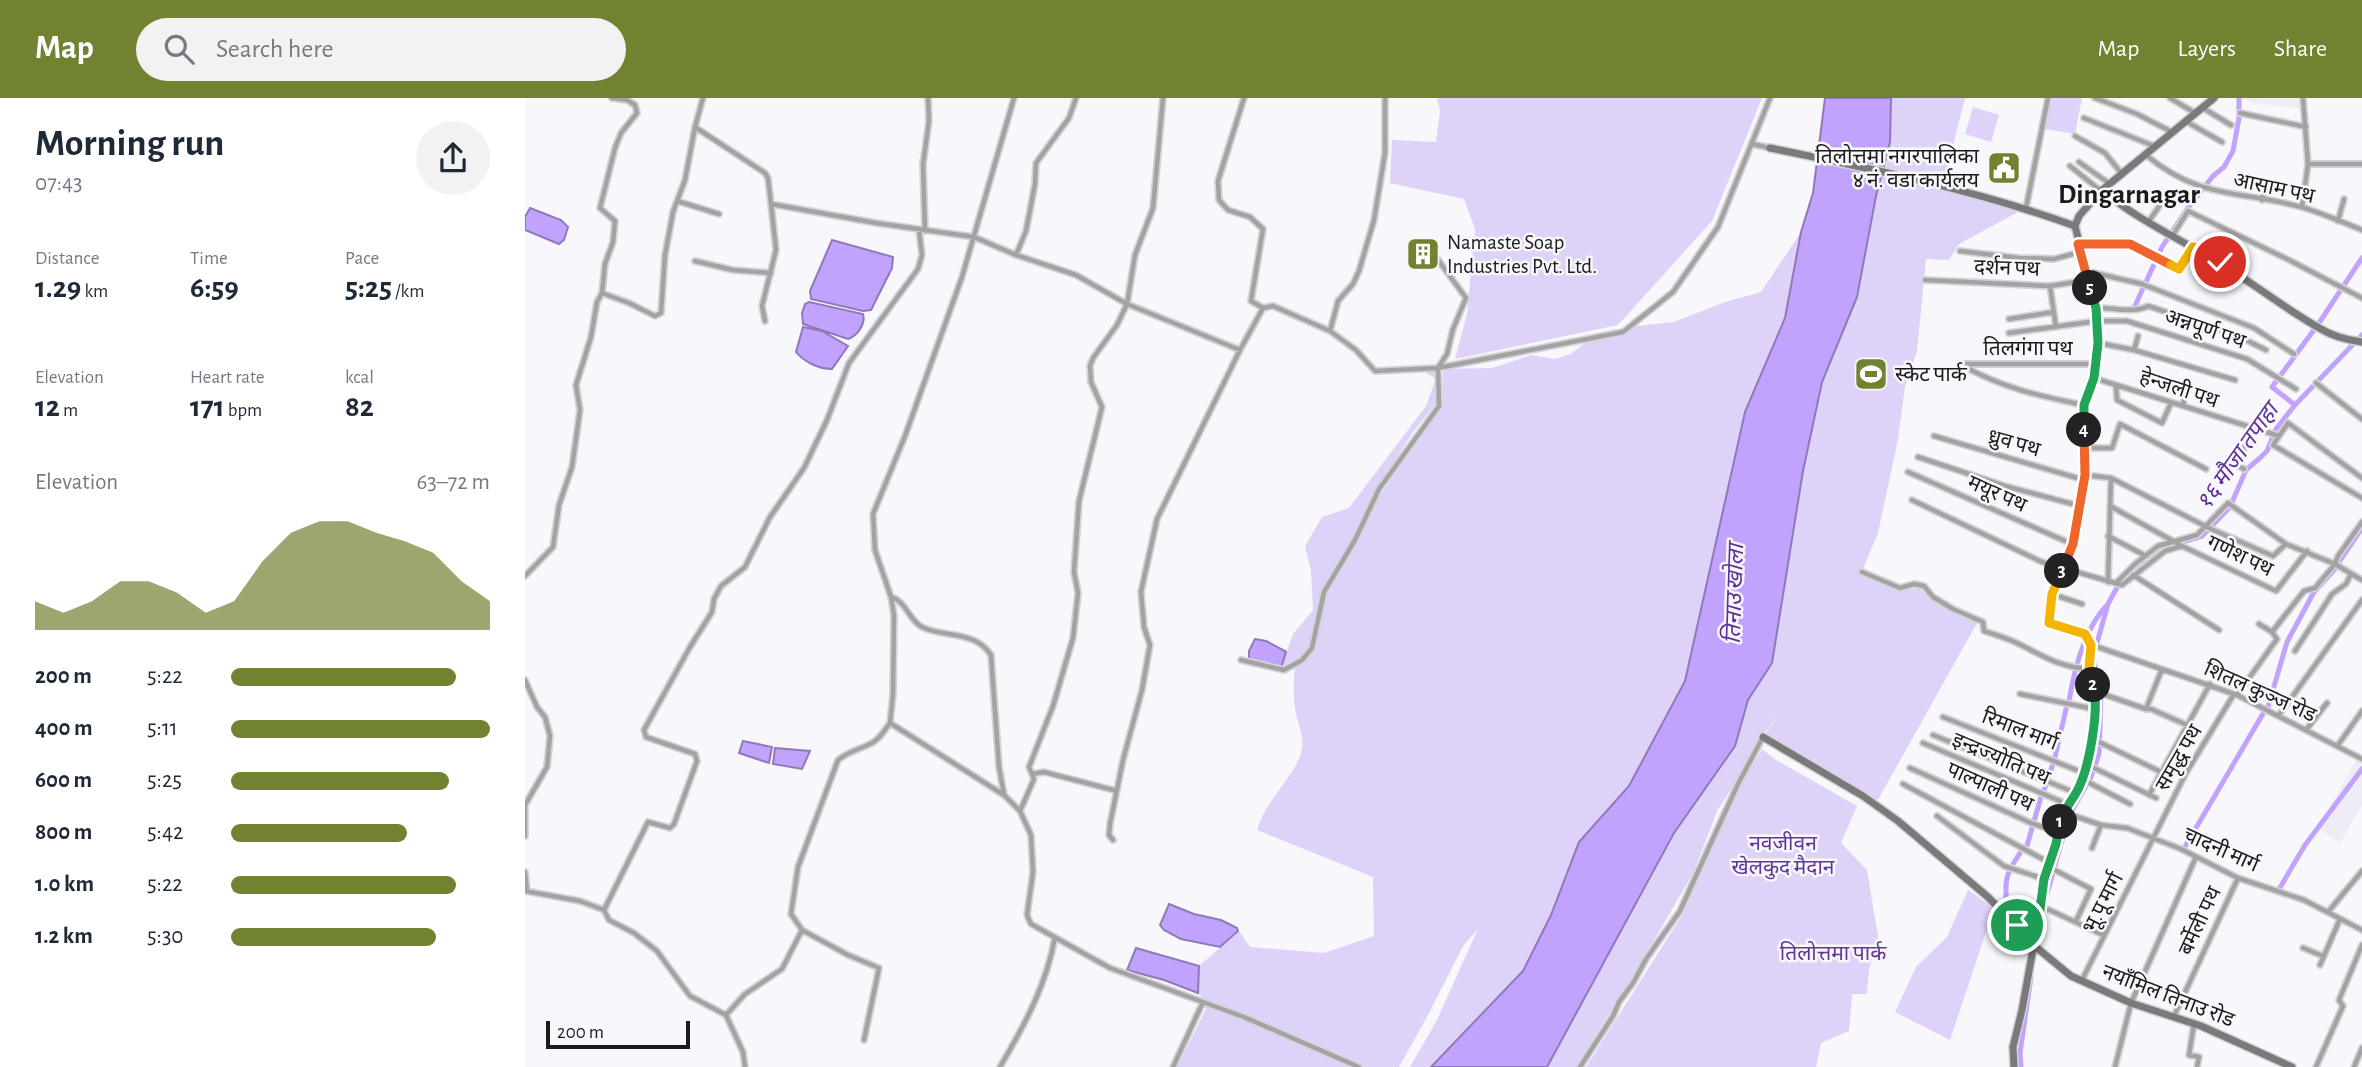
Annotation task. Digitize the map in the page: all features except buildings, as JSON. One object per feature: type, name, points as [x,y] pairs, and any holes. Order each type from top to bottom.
[{"type":"street","points":[[525,576],[553,547],[559,505],[574,455],[580,410],[576,385],[591,337],[597,302],[602,293],[605,264],[613,242],[615,221],[600,208],[615,148],[636,113],[635,105],[612,98]]},
{"type":"street","points":[[602,293],[655,316],[661,313],[665,255],[673,212],[685,180],[703,98]]},
{"type":"street","points":[[604,909],[647,821],[670,828],[674,824],[697,761],[695,754],[646,737],[645,730],[712,612],[714,599],[721,586],[745,567],[770,517],[804,468],[827,420],[849,363],[918,269],[922,256],[923,164],[929,121],[928,98]]},
{"type":"street","points":[[864,1040],[879,968],[802,930],[791,914],[798,867],[838,760],[849,750],[870,744],[879,738],[890,723],[894,615],[891,597],[875,550],[873,513],[905,436],[962,277],[1014,98]]},
{"type":"street","points":[[1016,255],[1026,231],[1036,163],[1069,118],[1076,98]]},
{"type":"street","points":[[1020,811],[1034,779],[1029,767],[1053,706],[1073,638],[1078,593],[1074,572],[1079,501],[1102,407],[1091,382],[1090,366],[1117,325],[1127,304],[1136,255],[1153,208],[1163,98]]},
{"type":"street","points":[[1244,98],[1218,181],[1219,200],[1228,210],[1250,217],[1263,229],[1251,300],[1263,308],[1273,306],[1330,331],[1356,350],[1375,371],[1438,368],[1623,332],[1673,292],[1718,227],[1770,98]]},
{"type":"street","points":[[1330,331],[1338,301],[1353,284],[1359,271],[1374,220],[1385,153],[1385,98]]},
{"type":"street","points":[[2026,208],[2048,98]]},
{"type":"street","points":[[2095,98],[2137,114],[2173,132]]},
{"type":"street","points":[[2170,98],[2231,125]]},
{"type":"street","points":[[2014,1067],[2013,1047],[2034,944],[2045,907],[2044,879],[2052,867],[2063,812],[2086,775],[2091,757],[2099,692],[2088,669],[2091,645],[2085,634],[2049,623],[2052,594],[2073,544],[2085,478],[2084,405],[2094,378],[2098,343],[2096,308],[2075,226],[2079,216],[2105,188],[2214,98]]},
{"type":"street","points":[[2302,207],[2308,164],[2303,98]]},
{"type":"street","points":[[2241,113],[2306,127]]},
{"type":"street","points":[[2084,118],[2154,146]]},
{"type":"street","points":[[2186,121],[2223,142]]},
{"type":"street","points":[[695,127],[765,173],[768,178],[776,250],[762,306],[765,321]]},
{"type":"street","points":[[2075,136],[2105,153],[2123,174]]},
{"type":"street","points":[[1752,144],[1931,183],[2026,208],[2075,226]]},
{"type":"street","name":"आसाम पथ","points":[[2146,155],[2166,172],[2204,188],[2302,207],[2362,230]]},
{"type":"street","points":[[2079,162],[2109,195],[2149,221],[2322,330],[2346,340],[2362,342]]},
{"type":"street","points":[[2308,164],[2362,164]]},
{"type":"street","points":[[2070,166],[2105,188]]},
{"type":"street","points":[[2262,200],[2266,183]]},
{"type":"street","points":[[2149,221],[2167,195]]},
{"type":"street","points":[[2338,221],[2344,199]]},
{"type":"street","points":[[677,201],[719,214]]},
{"type":"street","points":[[771,204],[974,237],[1016,255],[1076,275],[1127,304],[1240,350]]},
{"type":"street","points":[[2171,234],[2188,211],[2362,298]]},
{"type":"street","points":[[2078,244],[2130,244],[2179,269],[2193,247]]},
{"type":"street","points":[[1960,251],[2054,258],[2080,252]]},
{"type":"street","points":[[1241,660],[1284,670],[1302,660],[1312,649],[1324,592],[1355,540],[1379,489],[1439,406],[1438,368],[1447,354],[1453,329],[1466,298],[1433,253]]},
{"type":"street","points":[[695,261],[733,270],[771,273]]},
{"type":"street","points":[[2086,271],[2143,285],[2254,328],[2294,354]]},
{"type":"street","name":"दर्शन पथ","points":[[1926,280],[2050,286],[2088,280]]},
{"type":"street","points":[[2050,286],[2056,327]]},
{"type":"street","points":[[2096,308],[2112,307],[2139,311],[2148,306],[2236,335],[2266,350]]},
{"type":"street","points":[[1113,839],[1109,835],[1109,824],[1142,690],[1150,645],[1144,628],[1141,592],[1157,519],[1263,308]]},
{"type":"street","points":[[2008,319],[2054,312]]},
{"type":"street","name":"अन्नपूर्ण पथ","points":[[2009,333],[2097,321],[2127,321],[2247,359],[2296,389]]},
{"type":"street","points":[[2134,351],[2139,336]]},
{"type":"street","points":[[2098,343],[2235,380]]},
{"type":"street","name":"तिलगंगा पथ","points":[[2084,405],[2021,392],[1993,382],[1960,364],[2096,364]]},
{"type":"street","name":"हेन्जली पथ","points":[[2094,378],[2274,435]]},
{"type":"street","points":[[2316,383],[2362,419]]},
{"type":"street","points":[[2116,385],[2117,400],[2162,423],[2171,403]]},
{"type":"street","points":[[2183,406],[2185,393]]},
{"type":"street","points":[[2362,478],[2288,423],[2274,435],[2273,445],[2362,498]]},
{"type":"street","points":[[2084,448],[2112,448],[2120,424],[2206,469]]},
{"type":"street","points":[[2244,469],[2235,464],[2255,429]]},
{"type":"street","name":"ध्रुव पथ","points":[[1934,436],[2085,478],[2111,478]]},
{"type":"street","points":[[1918,457],[2005,486],[2080,506]]},
{"type":"street","name":"मयूर पथ","points":[[1908,472],[2073,544]]},
{"type":"street","points":[[2108,582],[2111,478],[2208,527],[2197,535],[2158,546],[2119,584]]},
{"type":"street","points":[[1912,500],[2042,562],[2119,584],[2165,551],[2182,546]]},
{"type":"street","name":"गणेश पथ","points":[[2286,544],[2273,555],[2208,527],[2230,505],[2286,544],[2335,564],[2362,580]]},
{"type":"street","points":[[2110,506],[2182,546]]},
{"type":"street","points":[[2259,624],[2272,632],[2304,591],[2315,588],[2335,564],[2362,522]]},
{"type":"street","points":[[2108,536],[2145,556]]},
{"type":"street","name":"गणेश पथ","points":[[2182,546],[2276,591],[2307,551]]},
{"type":"street","points":[[1862,572],[1900,588],[1914,584],[1924,586],[1933,597],[1983,622],[1984,631],[2019,644],[2039,656],[2075,668],[2088,669]]},
{"type":"street","points":[[2295,651],[2332,594],[2346,584],[2351,575]]},
{"type":"street","points":[[2133,576],[2218,630]]},
{"type":"street","points":[[2052,594],[2082,604]]},
{"type":"street","points":[[891,597],[898,599],[918,625],[971,639],[986,647],[991,655],[999,766],[1004,795]]},
{"type":"street","points":[[2279,715],[2362,600]]},
{"type":"street","name":"समृद्ध पथ","points":[[2153,838],[2186,773],[2236,694],[2277,639],[2272,632]]},
{"type":"street","name":"शितल कुञ्ज रोड","points":[[2091,645],[2236,694],[2359,757]]},
{"type":"street","points":[[2146,709],[2162,669]]},
{"type":"street","points":[[525,680],[537,707],[545,716],[550,736],[547,768],[525,805],[525,836]]},
{"type":"street","points":[[2149,795],[2210,684]]},
{"type":"street","points":[[2099,692],[2151,709],[2187,725]]},
{"type":"street","points":[[2019,694],[2095,709]]},
{"type":"street","points":[[2306,730],[2327,703]]},
{"type":"street","points":[[2337,746],[2362,711]]},
{"type":"street","name":"रिमाल मार्ग","points":[[1943,718],[2086,775]]},
{"type":"street","points":[[890,723],[1004,795],[1020,811],[1031,835],[1033,872],[1028,920],[1031,924],[1110,968],[1244,1017],[1359,1067]]},
{"type":"street","points":[[1933,735],[2077,793]]},
{"type":"street","points":[[1580,1067],[1646,959],[1680,911],[1738,784],[1763,737]]},
{"type":"street","name":"नयाँमिल तिनाउ रोड","points":[[1763,737],[1787,749],[1890,815],[1989,897],[2034,944],[2071,976],[2131,1003],[2194,1024],[2292,1067]]},
{"type":"street","points":[[2093,741],[2161,772]]},
{"type":"street","name":"इन्द्रज्योति पथ","points":[[1923,743],[2067,804]]},
{"type":"street","name":"पाल्पाली पथ","points":[[1910,768],[2033,824],[2057,832]]},
{"type":"street","points":[[2086,775],[2099,770],[2156,798]]},
{"type":"street","points":[[1032,774],[1044,772],[1117,791]]},
{"type":"street","points":[[2086,775],[2130,804]]},
{"type":"street","points":[[1903,784],[2091,889],[2076,921]]},
{"type":"street","name":"चादनी मार्ग","points":[[2063,812],[2101,825],[2127,828],[2153,838],[2238,878],[2304,900],[2362,930]]},
{"type":"street","points":[[1937,816],[2004,866],[2044,879]]},
{"type":"street","points":[[2092,848],[2101,825]]},
{"type":"street","name":"भू.पू मार्ग","points":[[2082,981],[2153,838]]},
{"type":"street","points":[[2115,1067],[2131,1003],[2196,857]]},
{"type":"street","points":[[525,872],[526,891],[580,901],[604,909],[609,920],[634,933],[657,951],[690,996],[726,1015],[743,1052],[745,1067]]},
{"type":"street","points":[[2328,912],[2362,872]]},
{"type":"street","name":"बर्मेली पथ","points":[[2174,1016],[2238,878]]},
{"type":"street","points":[[2045,907],[2103,935]]},
{"type":"street","points":[[2320,965],[2340,919]]},
{"type":"street","points":[[726,1015],[745,994],[782,970],[802,930]]},
{"type":"street","points":[[1000,1067],[1037,998],[1050,964],[1055,937]]},
{"type":"street","points":[[2316,1067],[2343,1006],[2339,999],[2362,945]]},
{"type":"street","points":[[2303,948],[2323,956]]},
{"type":"street","points":[[1173,1067],[1203,1002]]},
{"type":"street","points":[[2194,1024],[2189,1055],[2199,1057],[2197,1067]]},
{"type":"street","points":[[2354,1067],[2362,1048]]},
{"type":"shaded area","points":[[2239,98],[2303,98],[2305,109],[2253,103]]},
{"type":"shaded area","points":[[2356,760],[2362,763],[2362,805],[2340,843],[2318,828]]},
{"type":"green space","points":[[1437,98],[1762,98],[1712,221],[1618,325],[1455,359],[1467,314],[1475,229],[1464,199],[1390,183],[1392,140],[1436,142],[1440,111]]},
{"type":"green space","points":[[1891,98],[1965,98],[1942,189],[2018,212],[1959,244],[1949,260],[1926,259],[1917,351],[1905,386],[1898,439],[1878,533],[1862,571],[1900,588],[1923,589],[1950,610],[1977,623],[1875,805],[1763,737],[1783,708],[1752,750],[1742,773],[1718,809],[1693,873],[1576,1067],[1547,1067],[1674,833],[1735,746],[1748,700],[1772,663],[1803,471],[1822,382],[1857,297],[1876,196],[1890,142]]},
{"type":"green space","points":[[2051,98],[2082,98],[2075,134],[2045,129]]},
{"type":"green space","points":[[1973,107],[1999,115],[1991,142],[1965,134]]},
{"type":"green space","points":[[1801,232],[1785,318],[1745,412],[1685,681],[1629,786],[1579,842],[1551,915],[1523,971],[1431,1067],[1410,1067],[1437,1020],[1478,929],[1463,946],[1399,1067],[1363,1067],[1338,1053],[1251,1017],[1207,1003],[1198,993],[1199,966],[1235,935],[1237,928],[1250,947],[1324,953],[1374,936],[1373,877],[1257,830],[1266,810],[1295,766],[1302,749],[1294,703],[1295,665],[1315,647],[1326,592],[1375,504],[1422,430],[1442,409],[1443,369],[1492,368],[1531,355],[1555,359],[1571,354],[1586,342],[1637,326],[1674,322],[1725,302],[1761,292]]},
{"type":"green space","points":[[1425,372],[1436,372],[1438,396],[1434,406],[1413,432],[1378,487],[1325,587],[1314,643],[1301,659],[1281,668],[1293,634],[1313,610],[1311,571],[1305,546],[1322,517],[1349,508],[1426,406],[1436,379]]},
{"type":"green space","points":[[1762,749],[1776,760],[1857,806],[1841,843],[1867,870],[1878,936],[1869,970],[1867,994],[1852,994],[1849,1031],[1821,1043],[1816,1067],[1586,1067],[1683,914],[1741,784]]},
{"type":"green space","points":[[1968,890],[1994,908],[1950,1040],[1895,1012],[1916,967],[1947,937]]},
{"type":"green space","points":[[1207,1007],[1248,1020],[1356,1067],[1177,1067]]},
{"type":"water","name":"तिनाउ खोला","points":[[1825,98],[1891,98],[1890,142],[1876,196],[1857,297],[1822,382],[1803,471],[1772,663],[1748,700],[1735,746],[1674,833],[1547,1067],[1431,1067],[1523,971],[1551,915],[1579,842],[1629,786],[1685,681],[1745,412],[1785,318],[1801,232],[1813,193]]},
{"type":"water","points":[[530,208],[561,220],[568,227],[564,240],[559,244],[525,230],[525,217]]},
{"type":"water","points":[[832,240],[893,257],[892,268],[871,310],[863,311],[811,299],[810,291]]},
{"type":"water","points":[[809,302],[863,314],[862,326],[848,339],[803,324],[802,313],[805,304]]},
{"type":"water","points":[[803,327],[822,331],[848,346],[832,369],[812,364],[796,352]]},
{"type":"water","points":[[1255,639],[1266,641],[1286,652],[1281,668],[1249,661],[1249,651]]},
{"type":"water","points":[[743,741],[772,747],[769,763],[739,753]]},
{"type":"water","points":[[775,748],[810,751],[802,769],[773,764]]},
{"type":"water","points":[[1169,904],[1194,914],[1221,920],[1238,931],[1220,947],[1181,939],[1160,925]]},
{"type":"water","points":[[1136,948],[1199,966],[1198,993],[1127,970]]},
{"type":"waterway","points":[[2134,308],[2162,247],[2187,209],[2213,176],[2224,167],[2233,151],[2239,118],[2239,98]]},
{"type":"waterway","points":[[2295,405],[2272,387],[2362,258]]},
{"type":"waterway","name":"१६ मौजा तपाहा","points":[[2259,459],[2267,451],[2276,429],[2295,405],[2362,335]]},
{"type":"waterway","name":"१६ मौजा तपाहा","points":[[2126,574],[2163,548],[2202,536],[2230,507],[2246,470],[2261,457]]},
{"type":"waterway","points":[[2339,562],[2362,528]]},
{"type":"waterway","points":[[2268,707],[2287,642],[2314,592],[2335,569]]},
{"type":"waterway","name":"१६ मौजा तपाहा","points":[[2043,908],[2069,816],[2091,777],[2099,754],[2101,693],[2093,657],[2108,604],[2120,582]]},
{"type":"waterway","points":[[2069,701],[2077,664],[2092,625],[2107,605]]},
{"type":"waterway","points":[[2055,757],[2066,709]]},
{"type":"waterway","points":[[2183,850],[2264,712]]},
{"type":"waterway","points":[[2044,790],[2053,764]]},
{"type":"waterway","points":[[2278,891],[2305,845],[2362,769]]},
{"type":"waterway","points":[[2026,849],[2041,797]]},
{"type":"waterway","points":[[2013,864],[2020,853]]},
{"type":"waterway","points":[[2003,909],[2009,872]]},
{"type":"waterway","name":"१६ मौजा तपाहा","points":[[2021,1067],[2020,1053],[2031,977]]},
{"type":"place","name":"तिलोत्तमा नगरपालिका ४ नं. वडा कार्यलय","points":[[2004,168]]},
{"type":"place","name":"Namaste Soap Industries Pvt. Ltd.","points":[[1423,254]]},
{"type":"place","name":"स्केट पार्क","points":[[1871,374]]},
{"type":"district","name":"Dingarnagar","points":[[2129,195]]},
{"type":"route","points":[[2017,925],[2032,940],[2038,924],[2044,879],[2063,812],[2077,793],[2091,757],[2090,741],[2095,709],[2095,691],[2089,669],[2091,645],[2085,634],[2049,623],[2052,594],[2073,544],[2080,506],[2085,475],[2084,405],[2094,378],[2098,343],[2096,308],[2078,244],[2130,244],[2179,269],[2193,247],[2220,262]]},
{"type":"park label","name":"नवजीवन खेलकुद मैदान","points":[[1783,855]]},
{"type":"park label","name":"तिलोत्तमा पार्क","points":[[1833,953]]}]
